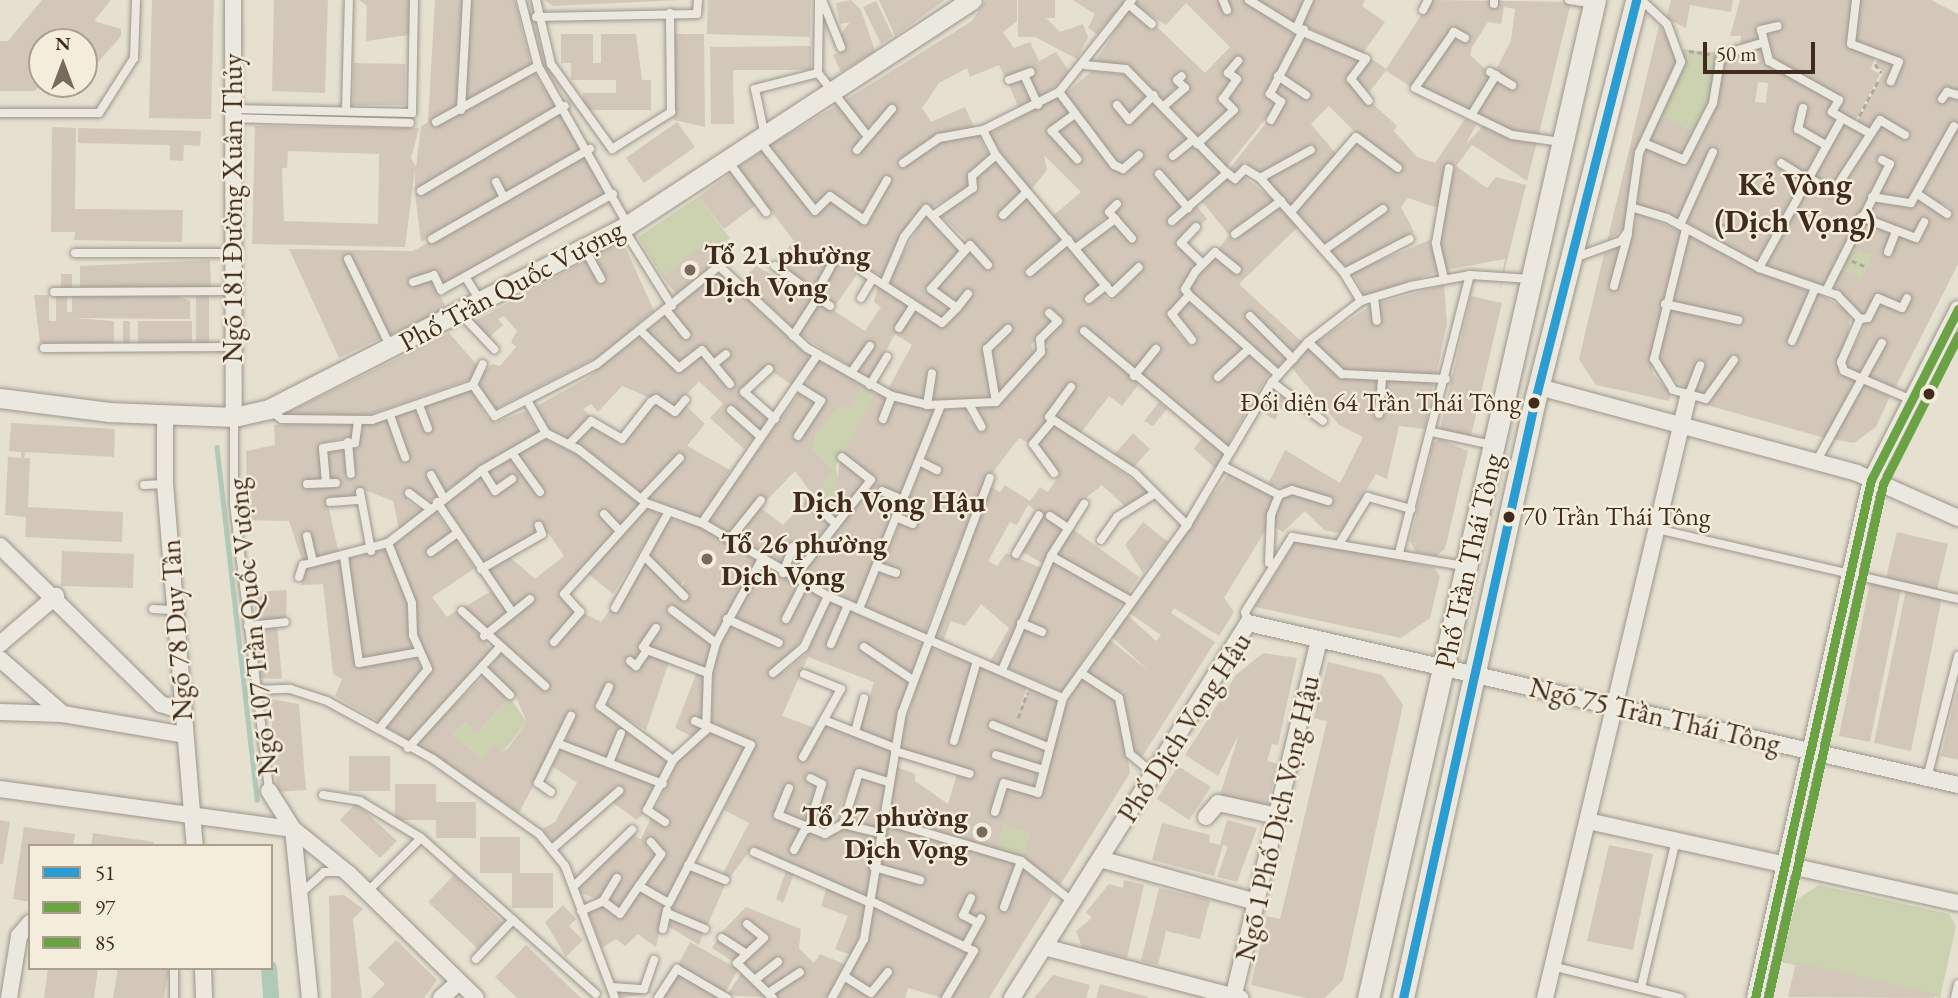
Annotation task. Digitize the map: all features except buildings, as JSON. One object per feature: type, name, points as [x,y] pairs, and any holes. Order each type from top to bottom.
[{"type":"main road","name":"Phố Trần Thái Tông","points":[[1403,998],[1539,387],[1639,0]]},
{"type":"main road","name":"Phố Trần Thái Tông","points":[[1368,998],[1595,2]]},
{"type":"main road","points":[[1510,379],[1539,387]]},
{"type":"street","name":"Ngõ 181 Đường Xuân Thủy","points":[[233,0],[229,113],[234,417]]},
{"type":"street","name":"Phố Trần Quốc Vượng","points":[[0,398],[80,411],[234,417],[269,409],[585,250],[831,94],[972,0]]},
{"type":"street","points":[[1755,998],[1846,575],[1871,480],[1958,309]]},
{"type":"street","points":[[1539,387],[1816,462],[1871,480],[1958,518]]},
{"type":"street","points":[[1545,998],[1688,397]]},
{"type":"street","name":"Ngõ 78 Duy Tân","points":[[165,414],[165,484],[195,844]]},
{"type":"street","points":[[0,546],[56,596],[161,704],[183,710]]},
{"type":"street","points":[[0,644],[56,596]]},
{"type":"street","name":"Phố Dịch Vọng Hậu","points":[[1012,998],[1248,623],[1444,669]]},
{"type":"street","name":"Ngõ 1 Phố Dịch Vọng Hậu","points":[[1236,998],[1256,902],[1319,640]]},
{"type":"street","points":[[0,659],[63,713]]},
{"type":"street","name":"Ngõ 75 Trần Thái Tông","points":[[1444,669],[1615,705],[1958,785]]},
{"type":"street","points":[[0,712],[63,713],[184,735]]},
{"type":"street","points":[[0,789],[194,820],[293,829],[349,874],[476,998]]},
{"type":"street","name":"Ngõ 107 Trần Quốc Vượng","points":[[269,791],[293,829]]},
{"type":"street","points":[[1206,817],[1218,803],[1277,816]]},
{"type":"street","points":[[1588,821],[1958,903]]},
{"type":"street","points":[[293,829],[310,998]]},
{"type":"street","points":[[1100,859],[1256,902]]},
{"type":"street","points":[[9,998],[19,936],[28,925]]},
{"type":"street","points":[[1044,947],[1236,998]]},
{"type":"street","points":[[202,970],[204,998]]},
{"type":"street","points":[[441,998],[459,982]]},
{"type":"lane","points":[[0,113],[99,113],[130,70],[136,0]]},
{"type":"lane","points":[[346,111],[349,0]]},
{"type":"lane","points":[[229,113],[412,113],[414,0]]},
{"type":"lane","points":[[461,110],[467,0]]},
{"type":"lane","points":[[521,0],[538,65],[590,149],[614,194],[626,226],[686,335]]},
{"type":"lane","points":[[536,0],[536,17],[551,64],[612,149],[671,112],[670,13]]},
{"type":"lane","points":[[536,17],[697,14],[698,0]]},
{"type":"lane","points":[[821,0],[841,47]]},
{"type":"lane","points":[[821,0],[818,73],[831,94],[865,133]]},
{"type":"lane","points":[[1223,0],[1227,10]]},
{"type":"lane","points":[[1249,0],[1300,29],[1366,59],[1351,79],[1369,101]]},
{"type":"lane","points":[[1271,120],[1281,102],[1270,94],[1300,29],[1309,0]]},
{"type":"lane","points":[[1423,10],[1428,0]]},
{"type":"lane","points":[[1569,0],[1595,2]]},
{"type":"lane","points":[[1614,286],[1634,208],[1644,142],[1681,51],[1662,19],[1639,0]]},
{"type":"lane","points":[[1856,0],[1851,44],[1899,62],[1891,81]]},
{"type":"lane","points":[[903,163],[939,138],[983,130],[1038,105],[1059,92],[1086,65],[1130,2],[1152,24]]},
{"type":"lane","points":[[1778,26],[1761,30],[1762,43],[1783,72],[1839,100],[1832,113],[1869,133]]},
{"type":"lane","points":[[1465,38],[1454,32],[1415,88],[1512,135],[1565,142]]},
{"type":"lane","points":[[1644,142],[1684,160],[1713,103],[1721,55],[1762,43]]},
{"type":"lane","points":[[1173,156],[1234,110],[1223,99],[1237,79],[1228,73],[1238,61]]},
{"type":"lane","points":[[436,122],[538,65]]},
{"type":"lane","points":[[1086,65],[1126,69],[1227,173],[1235,178],[1245,169],[1260,178],[1343,273],[1361,301]]},
{"type":"lane","points":[[818,73],[755,89],[762,138],[815,211],[831,196],[864,220],[887,180]]},
{"type":"lane","points":[[1009,80],[1028,74],[1038,105]]},
{"type":"lane","points":[[1472,114],[1493,74],[1512,85]]},
{"type":"lane","points":[[1164,107],[1185,88],[1177,80],[1182,76]]},
{"type":"lane","points":[[1278,76],[1306,95]]},
{"type":"lane","points":[[1059,92],[1114,165],[1123,169],[1139,155]]},
{"type":"lane","points":[[1942,99],[1947,92],[1958,95]]},
{"type":"lane","points":[[1116,105],[1129,120],[1154,95]]},
{"type":"lane","points":[[421,191],[565,107]]},
{"type":"lane","points":[[1803,108],[1798,129],[1826,145]]},
{"type":"lane","points":[[857,150],[865,133],[892,109]]},
{"type":"lane","points":[[229,113],[410,123]]},
{"type":"lane","points":[[1075,114],[1052,131],[1077,159]]},
{"type":"lane","points":[[1759,268],[1805,177],[1842,118]]},
{"type":"lane","points":[[1781,163],[1833,192],[1869,133],[1880,120],[1905,135]]},
{"type":"lane","points":[[1872,197],[1911,203],[1919,195],[1954,126]]},
{"type":"lane","points":[[983,130],[996,155],[1112,293],[1139,267]]},
{"type":"lane","points":[[1291,212],[1356,137],[1398,168]]},
{"type":"lane","points":[[432,239],[590,149]]},
{"type":"lane","points":[[1260,178],[1311,150]]},
{"type":"lane","points":[[1713,152],[1683,227],[1654,359],[1673,390],[1688,397],[1706,399],[1734,360]]},
{"type":"lane","points":[[933,215],[973,188],[972,176],[996,155]]},
{"type":"lane","points":[[727,160],[766,212]]},
{"type":"lane","points":[[1826,289],[1890,164],[1882,160]]},
{"type":"lane","points":[[1444,279],[1436,243],[1449,168]]},
{"type":"lane","points":[[1171,221],[1227,173]]},
{"type":"lane","points":[[1159,174],[1188,208]]},
{"type":"lane","points":[[496,182],[504,198]]},
{"type":"lane","points":[[1003,215],[1027,192]]},
{"type":"lane","points":[[413,282],[433,275],[441,290],[614,194]]},
{"type":"lane","points":[[1919,195],[1947,214]]},
{"type":"lane","points":[[1235,234],[1281,201]]},
{"type":"lane","points":[[1117,204],[1109,212],[1132,238]]},
{"type":"lane","points":[[1634,208],[1683,227],[1759,268],[1814,291],[1826,289]]},
{"type":"lane","points":[[884,284],[915,220],[926,209],[964,250]]},
{"type":"lane","points":[[1324,250],[1383,209]]},
{"type":"lane","points":[[1861,217],[1916,238],[1923,222]]},
{"type":"lane","points":[[1076,248],[1115,219]]},
{"type":"lane","points":[[1196,228],[1181,243],[1203,264]]},
{"type":"lane","points":[[1571,258],[1621,241],[1628,231]]},
{"type":"lane","points":[[1888,252],[1896,231]]},
{"type":"lane","points":[[1343,273],[1410,239]]},
{"type":"lane","points":[[1030,272],[1069,240]]},
{"type":"lane","points":[[957,308],[931,289],[970,244],[988,265]]},
{"type":"lane","points":[[585,250],[601,279]]},
{"type":"lane","points":[[1237,270],[1215,252],[1185,289],[1249,349],[1275,378],[1323,421]]},
{"type":"lane","points":[[75,253],[231,253]]},
{"type":"lane","points":[[348,259],[391,348]]},
{"type":"lane","points":[[793,336],[834,261]]},
{"type":"lane","points":[[473,385],[495,416],[528,402],[597,365],[719,266],[793,336],[818,354],[892,396],[928,405],[996,402],[1041,352],[1040,339],[1058,321],[1049,313]]},
{"type":"lane","points":[[775,266],[830,306]]},
{"type":"lane","points":[[862,271],[942,323],[968,294]]},
{"type":"lane","points":[[1399,553],[1446,379],[1470,275]]},
{"type":"lane","points":[[995,812],[1004,783],[1038,793],[1063,698],[1129,600],[1187,525],[1223,466],[1228,452],[1275,378],[1308,342],[1361,301],[1444,279],[1470,275],[1534,279]]},
{"type":"lane","points":[[466,278],[481,302]]},
{"type":"lane","points":[[861,298],[873,278]]},
{"type":"lane","points":[[1088,299],[1107,285]]},
{"type":"lane","points":[[1826,289],[1860,319],[1868,318],[1878,298],[1902,308],[1907,298]]},
{"type":"lane","points":[[54,292],[232,291]]},
{"type":"lane","points":[[1792,341],[1814,291]]},
{"type":"lane","points":[[1189,295],[1171,314],[1192,340]]},
{"type":"lane","points":[[1374,298],[1377,321]]},
{"type":"lane","points":[[1665,304],[1738,320]]},
{"type":"lane","points":[[899,328],[914,305]]},
{"type":"lane","points":[[460,313],[494,349]]},
{"type":"lane","points":[[1250,316],[1293,359]]},
{"type":"lane","points":[[1860,319],[1841,362],[1859,378],[1912,400]]},
{"type":"lane","points":[[996,402],[987,349],[1008,329]]},
{"type":"lane","points":[[640,330],[679,368],[702,350],[730,384]]},
{"type":"lane","points":[[1084,331],[1133,376],[1228,452]]},
{"type":"lane","points":[[1308,342],[1342,374],[1446,379]]},
{"type":"lane","points":[[1816,462],[1859,378],[1882,343]]},
{"type":"lane","points":[[852,373],[870,346]]},
{"type":"lane","points":[[44,348],[231,347]]},
{"type":"lane","points":[[1133,376],[1156,349]]},
{"type":"lane","points":[[1218,377],[1249,349]]},
{"type":"lane","points":[[715,363],[726,354]]},
{"type":"lane","points":[[702,523],[760,436],[800,388],[818,354]]},
{"type":"lane","points":[[870,385],[887,356]]},
{"type":"lane","points":[[269,409],[282,419],[358,421],[390,415],[473,385],[483,364]]},
{"type":"lane","points":[[1688,397],[1700,365]]},
{"type":"lane","points":[[769,369],[744,392],[775,419]]},
{"type":"lane","points":[[928,405],[932,373]]},
{"type":"lane","points":[[1379,414],[1382,378]]},
{"type":"lane","points":[[1071,387],[1049,417],[1121,462],[1187,525]]},
{"type":"lane","points":[[798,436],[821,401],[800,388]]},
{"type":"lane","points":[[883,419],[892,396]]},
{"type":"lane","points":[[569,444],[591,421],[622,439],[650,402],[656,399],[675,412],[685,400]]},
{"type":"lane","points":[[528,402],[546,433],[569,444],[644,500],[668,513],[702,523],[793,579],[828,596],[1063,698]]},
{"type":"lane","points":[[969,404],[982,427]]},
{"type":"lane","points":[[419,405],[428,428]]},
{"type":"lane","points":[[859,609],[906,501],[941,405]]},
{"type":"lane","points":[[731,410],[760,436]]},
{"type":"lane","points":[[390,415],[405,457]]},
{"type":"lane","name":"Ngõ 107 Trần Quốc Vượng","points":[[234,417],[234,503],[254,691],[269,791]]},
{"type":"lane","points":[[1053,420],[1033,444],[1054,473]]},
{"type":"lane","points":[[326,483],[323,448],[355,443],[358,421]]},
{"type":"lane","points":[[1432,432],[1495,445]]},
{"type":"lane","points":[[299,577],[299,568],[313,562],[371,551],[388,543],[437,502],[482,470],[546,433]]},
{"type":"lane","points":[[348,442],[351,474]]},
{"type":"lane","points":[[512,453],[540,492]]},
{"type":"lane","points":[[793,579],[871,480],[842,457]]},
{"type":"lane","points":[[554,642],[580,611],[564,594],[680,458]]},
{"type":"lane","points":[[921,462],[937,470]]},
{"type":"lane","points":[[1223,466],[1279,495]]},
{"type":"lane","points":[[482,470],[495,491],[512,479]]},
{"type":"lane","points":[[431,475],[437,502],[512,611]]},
{"type":"lane","points":[[832,998],[847,978],[871,902],[879,834],[895,750],[913,680],[990,478]]},
{"type":"lane","points":[[307,484],[336,483]]},
{"type":"lane","points":[[144,485],[165,484]]},
{"type":"lane","points":[[1268,568],[1270,515],[1279,495],[1293,490],[1328,501]]},
{"type":"lane","points":[[883,491],[906,501]]},
{"type":"lane","points":[[409,493],[437,502]]},
{"type":"lane","points":[[1101,540],[1117,517],[1154,494]]},
{"type":"lane","points":[[330,502],[360,496],[371,551]]},
{"type":"lane","points":[[1340,541],[1368,497],[1411,509]]},
{"type":"lane","points":[[729,540],[761,500]]},
{"type":"lane","points":[[811,500],[836,524]]},
{"type":"lane","points":[[1002,670],[1051,556],[1084,504]]},
{"type":"lane","points":[[615,608],[668,513]]},
{"type":"lane","points":[[604,514],[620,531]]},
{"type":"lane","points":[[1016,554],[1039,515]]},
{"type":"lane","points":[[1050,516],[1069,528]]},
{"type":"lane","points":[[898,518],[914,524]]},
{"type":"lane","points":[[481,569],[542,534],[539,526]]},
{"type":"lane","points":[[1657,529],[1958,599]]},
{"type":"lane","points":[[431,552],[457,533]]},
{"type":"lane","points":[[307,536],[313,562]]},
{"type":"lane","points":[[1248,623],[1245,612],[1268,568],[1293,537],[1340,541],[1467,567]]},
{"type":"lane","points":[[379,729],[428,669],[420,652],[412,603],[388,543]]},
{"type":"lane","points":[[783,573],[793,547]]},
{"type":"lane","points":[[344,556],[359,663],[420,652]]},
{"type":"lane","points":[[644,556],[681,593],[686,581]]},
{"type":"lane","points":[[1051,556],[1129,600]]},
{"type":"lane","points":[[666,822],[648,810],[673,760],[701,739],[708,725],[708,673],[716,643],[762,559]]},
{"type":"lane","points":[[879,567],[895,573]]},
{"type":"lane","points":[[786,619],[804,584]]},
{"type":"lane","points":[[773,673],[804,647],[828,596]]},
{"type":"lane","points":[[484,636],[530,599]]},
{"type":"lane","points":[[831,644],[848,605]]},
{"type":"lane","points":[[153,609],[175,610]]},
{"type":"lane","points":[[673,610],[716,643]]},
{"type":"lane","points":[[462,611],[484,636],[545,686]]},
{"type":"lane","points":[[727,619],[779,643]]},
{"type":"lane","points":[[248,626],[285,622]]},
{"type":"lane","points":[[1021,623],[1042,632]]},
{"type":"lane","points":[[656,628],[643,646],[708,673]]},
{"type":"lane","points":[[864,647],[913,680]]},
{"type":"lane","points":[[408,748],[499,648]]},
{"type":"lane","points":[[630,662],[636,666],[647,649]]},
{"type":"lane","points":[[1927,778],[1955,689],[1958,656]]},
{"type":"lane","points":[[954,741],[977,661]]},
{"type":"lane","points":[[482,668],[510,695]]},
{"type":"lane","points":[[1081,673],[1119,698],[1130,754],[1154,774]]},
{"type":"lane","points":[[803,757],[841,689],[804,674]]},
{"type":"lane","points":[[609,688],[600,706],[673,760]]},
{"type":"lane","points":[[254,691],[290,689],[379,729],[552,849],[574,886],[615,998]]},
{"type":"lane","points":[[855,732],[864,698]]},
{"type":"lane","points":[[551,792],[538,783],[562,745],[570,716]]},
{"type":"lane","points":[[663,929],[669,903],[751,745],[695,720]]},
{"type":"lane","points":[[824,720],[895,750],[970,774]]},
{"type":"lane","points":[[993,726],[1048,747]]},
{"type":"lane","points":[[609,763],[621,733]]},
{"type":"lane","points":[[562,745],[663,784]]},
{"type":"lane","points":[[996,755],[1044,770]]},
{"type":"lane","points":[[789,788],[778,815],[825,834],[843,824],[859,773],[889,782]]},
{"type":"lane","points":[[794,850],[807,828],[822,784],[810,778]]},
{"type":"lane","points":[[552,849],[619,791]]},
{"type":"lane","points":[[323,794],[360,801],[421,838],[596,994]]},
{"type":"lane","points":[[883,820],[1021,860],[1073,902]]},
{"type":"lane","points":[[843,824],[879,834]]},
{"type":"lane","points":[[574,886],[632,830]]},
{"type":"lane","points":[[367,892],[421,838]]},
{"type":"lane","points":[[1641,988],[1676,840]]},
{"type":"lane","points":[[603,901],[620,914],[661,854],[650,842]]},
{"type":"lane","points":[[754,852],[871,902],[974,951],[946,998]]},
{"type":"lane","points":[[1004,907],[1021,860]]},
{"type":"lane","points":[[688,865],[725,880]]},
{"type":"lane","points":[[874,867],[920,880]]},
{"type":"lane","points":[[301,894],[324,873],[349,874]]},
{"type":"lane","points":[[581,911],[603,901],[617,878]]},
{"type":"lane","points":[[639,886],[669,903]]},
{"type":"lane","points":[[965,947],[980,920],[963,915],[971,898]]},
{"type":"lane","points":[[667,913],[705,929]]},
{"type":"lane","points":[[476,959],[513,920]]},
{"type":"lane","points":[[747,924],[764,937],[737,963],[771,996],[800,972]]},
{"type":"lane","points":[[722,937],[745,953]]},
{"type":"lane","points":[[612,987],[644,989],[654,960]]},
{"type":"lane","points":[[756,979],[778,962]]},
{"type":"lane","points":[[1552,966],[1680,998]]},
{"type":"lane","points":[[658,998],[677,969],[727,998]]},
{"type":"lane","points":[[174,970],[174,998]]},
{"type":"lane","points":[[847,978],[871,993],[888,972]]},
{"type":"lane","points":[[1955,998],[1958,984]]},
{"type":"path","points":[[1681,51],[1721,55]]},
{"type":"path","points":[[1854,125],[1882,72],[1874,68],[1878,54]]},
{"type":"path","points":[[1018,718],[1030,683]]},
{"type":"green space","points":[[1683,49],[1720,53],[1711,101],[1695,131],[1660,115],[1682,68]]},
{"type":"green space","points":[[698,197],[730,238],[718,248],[712,240],[662,276],[638,237]]},
{"type":"green space","points":[[1849,248],[1871,256],[1861,279],[1840,268]]},
{"type":"green space","points":[[863,386],[875,393],[857,438],[836,464],[839,492],[850,503],[836,521],[815,498],[834,470],[813,450],[816,435],[840,405],[849,409]]},
{"type":"green space","points":[[509,697],[527,722],[503,752],[493,745],[482,759],[453,734],[466,722],[479,732]]},
{"type":"green space","points":[[1004,825],[1029,834],[1023,857],[998,851]]},
{"type":"green space","points":[[1819,885],[1949,914],[1956,926],[1940,998],[1781,962],[1796,900]]},
{"type":"waterway","points":[[217,447],[257,800]]},
{"type":"waterway","points":[[269,970],[271,998]]},
{"type":"transit line","name":"51","points":[[1403,998],[1534,404],[1636,0]]},
{"type":"transit line","name":"97","points":[[1755,998],[1871,480],[1958,309]]},
{"type":"transit line","name":"85","points":[[1768,998],[1883,484],[1958,336]]},
{"type":"place","name":"Tổ 21 phường Dịch Vọng","points":[[690,270]]},
{"type":"place","name":"Đối diện 64 Trần Thái Tông","points":[[1534,403]]},
{"type":"place","name":"70 Trần Thái Tông","points":[[1509,517]]},
{"type":"place","name":"Tổ 26 phường Dịch Vọng","points":[[707,559]]},
{"type":"place","name":"Tổ 27 phường Dịch Vọng","points":[[982,832]]},
{"type":"district","name":"Kẻ Vòng (Dịch Vọng)","points":[[1795,204]]},
{"type":"district","name":"Dịch Vọng Hậu","points":[[889,502]]}]
